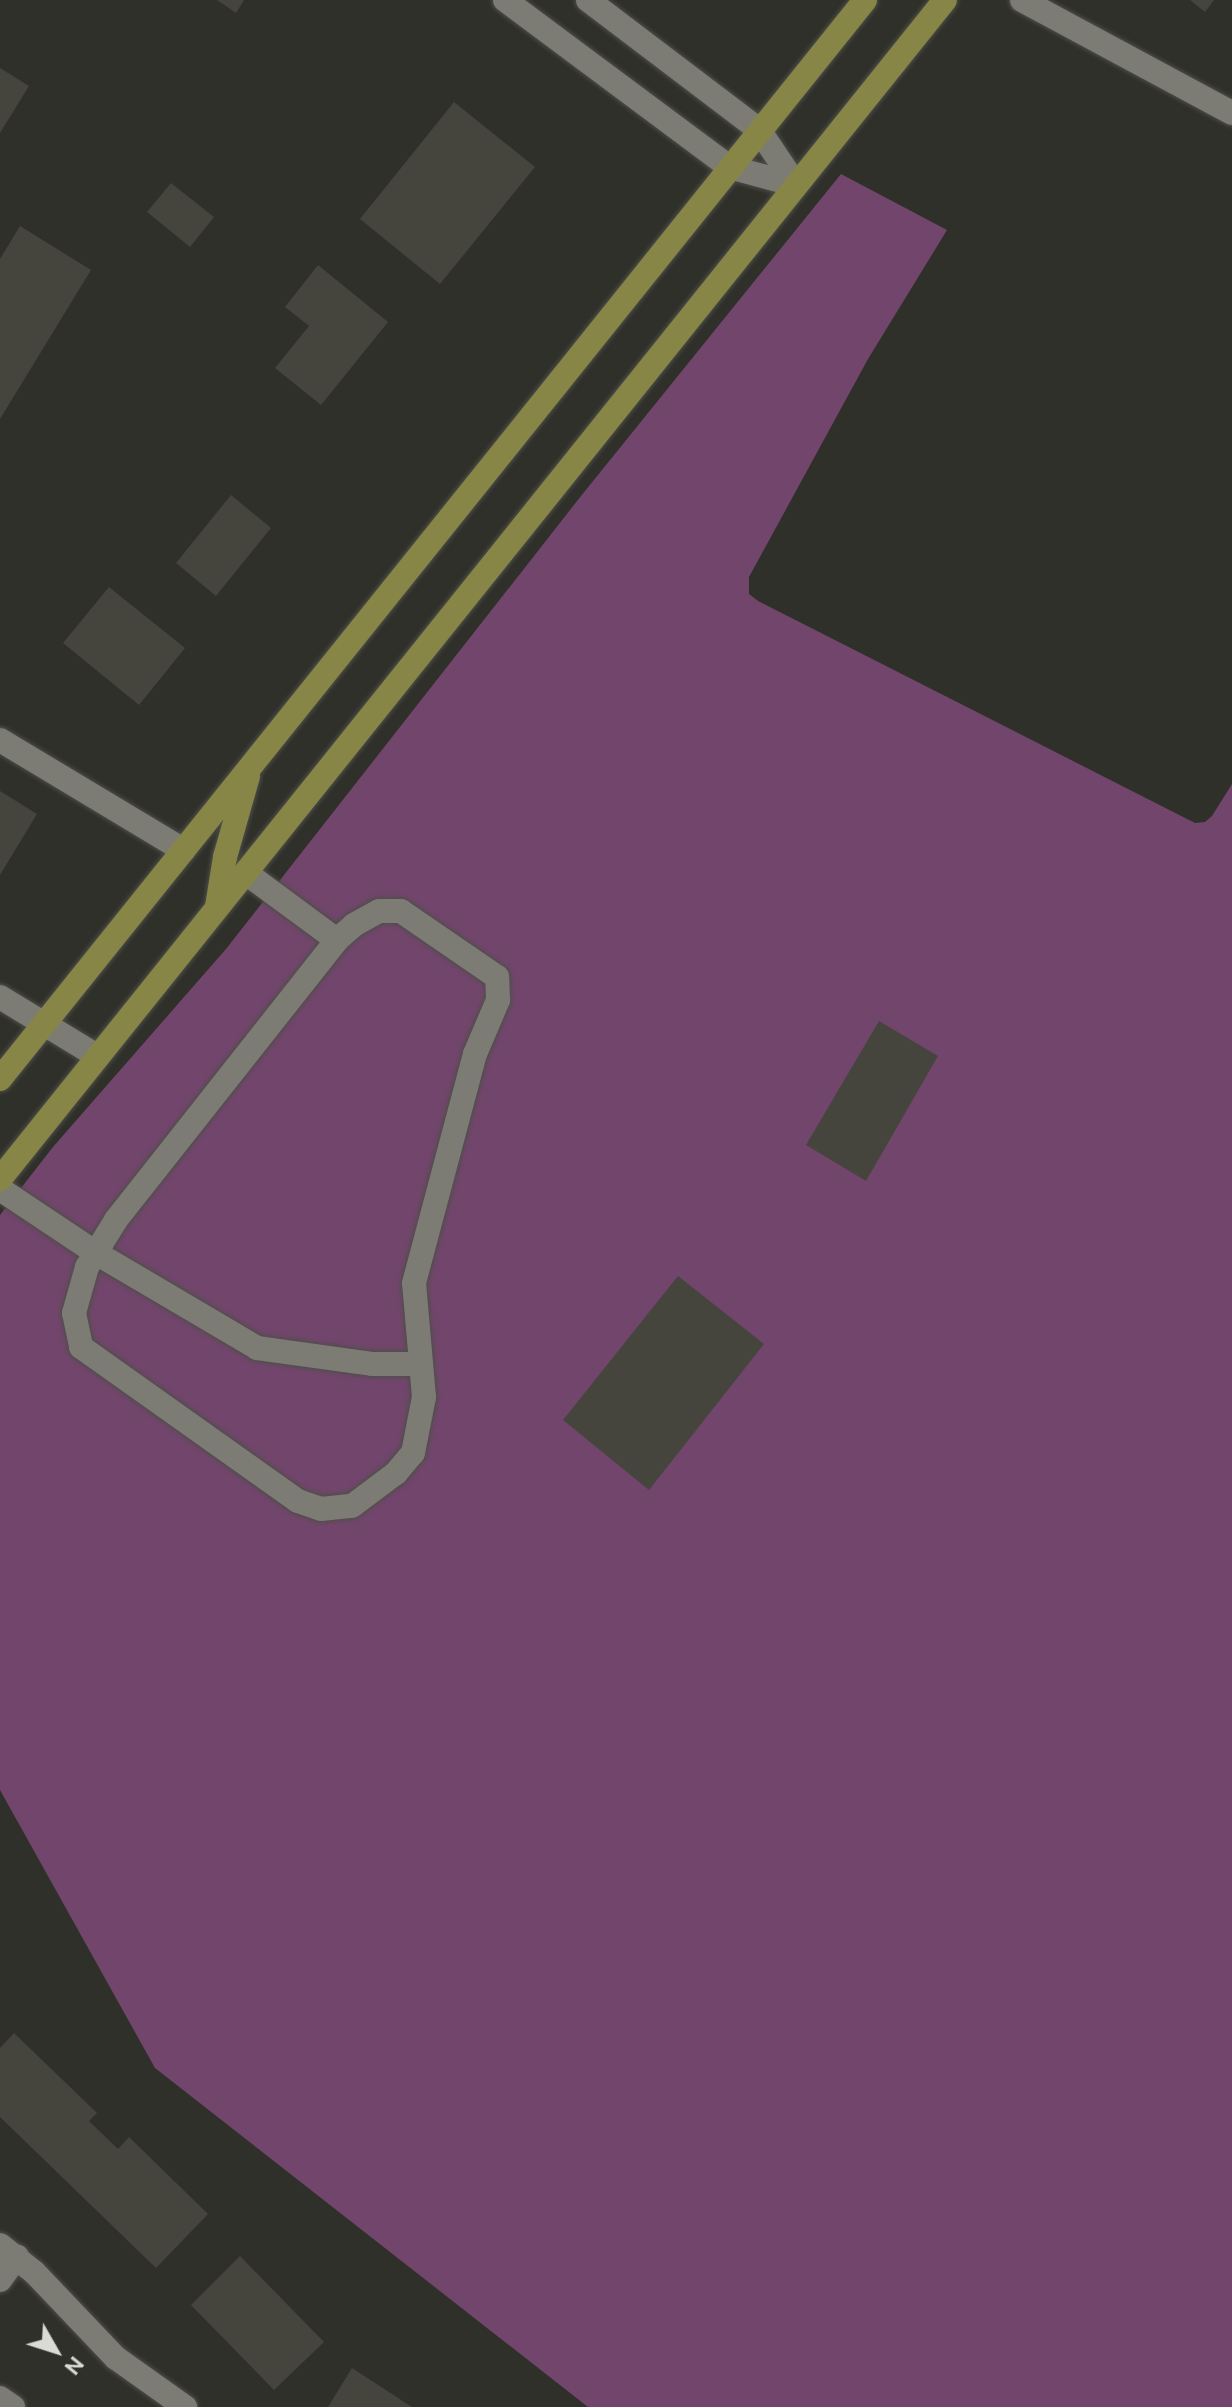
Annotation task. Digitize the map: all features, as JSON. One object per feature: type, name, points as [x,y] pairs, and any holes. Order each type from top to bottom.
[{"type":"main road","points":[[0,1079],[865,0]]},
{"type":"main road","points":[[0,1179],[945,0]]},
{"type":"main road","points":[[217,908],[225,857],[251,766]]},
{"type":"street","points":[[505,0],[729,167],[796,185]]},
{"type":"street","points":[[588,0],[759,130],[796,185]]},
{"type":"street","points":[[1022,0],[1232,113]]},
{"type":"street","points":[[0,740],[183,850]]},
{"type":"street","points":[[246,873],[337,940]]},
{"type":"street","points":[[379,911],[401,911],[497,977],[498,1000],[475,1054],[414,1283],[424,1397],[413,1453],[396,1473],[352,1506],[321,1509],[298,1501],[81,1347],[74,1313],[87,1267],[116,1220],[337,940],[354,925],[379,911]]},
{"type":"street","points":[[0,997],[97,1056]]},
{"type":"street","points":[[0,1189],[96,1253],[257,1348],[372,1364],[421,1364]]},
{"type":"street","points":[[0,2280],[9,2251],[116,2358],[185,2407]]},
{"type":"street","points":[[0,2398],[13,2407]]},
{"type":"shaded area","points":[[841,174],[947,230],[868,359],[749,577],[749,594],[1195,823],[1205,822],[1212,816],[1232,784],[1232,2407],[588,2407],[155,2068],[0,1790],[0,1215],[53,1147],[226,949],[581,496]]},
{"type":"building","points":[[217,0],[244,0],[236,13]]},
{"type":"building","points":[[1190,0],[1214,0],[1205,12]]},
{"type":"building","points":[[0,68],[29,86],[0,133]]},
{"type":"building","points":[[454,102],[535,167],[440,284],[360,219]]},
{"type":"building","points":[[171,183],[214,217],[190,247],[147,212]]},
{"type":"building","points":[[20,226],[91,270],[0,419],[0,259]]},
{"type":"building","points":[[318,265],[388,322],[321,405],[275,368],[309,326],[285,307]]},
{"type":"building","points":[[231,495],[271,528],[216,596],[176,563]]},
{"type":"building","points":[[109,587],[185,648],[139,705],[63,643]]},
{"type":"building","points":[[0,791],[37,814],[0,875]]},
{"type":"building","points":[[879,1021],[938,1056],[866,1181],[806,1145]]},
{"type":"building","points":[[678,1276],[764,1344],[649,1490],[563,1420]]},
{"type":"building","points":[[14,2033],[97,2113],[89,2121],[118,2149],[129,2137],[208,2214],[156,2268],[0,2117],[0,2048]]},
{"type":"building","points":[[240,2256],[324,2342],[274,2390],[191,2305]]},
{"type":"building","points":[[352,2368],[412,2407],[328,2407]]}]
